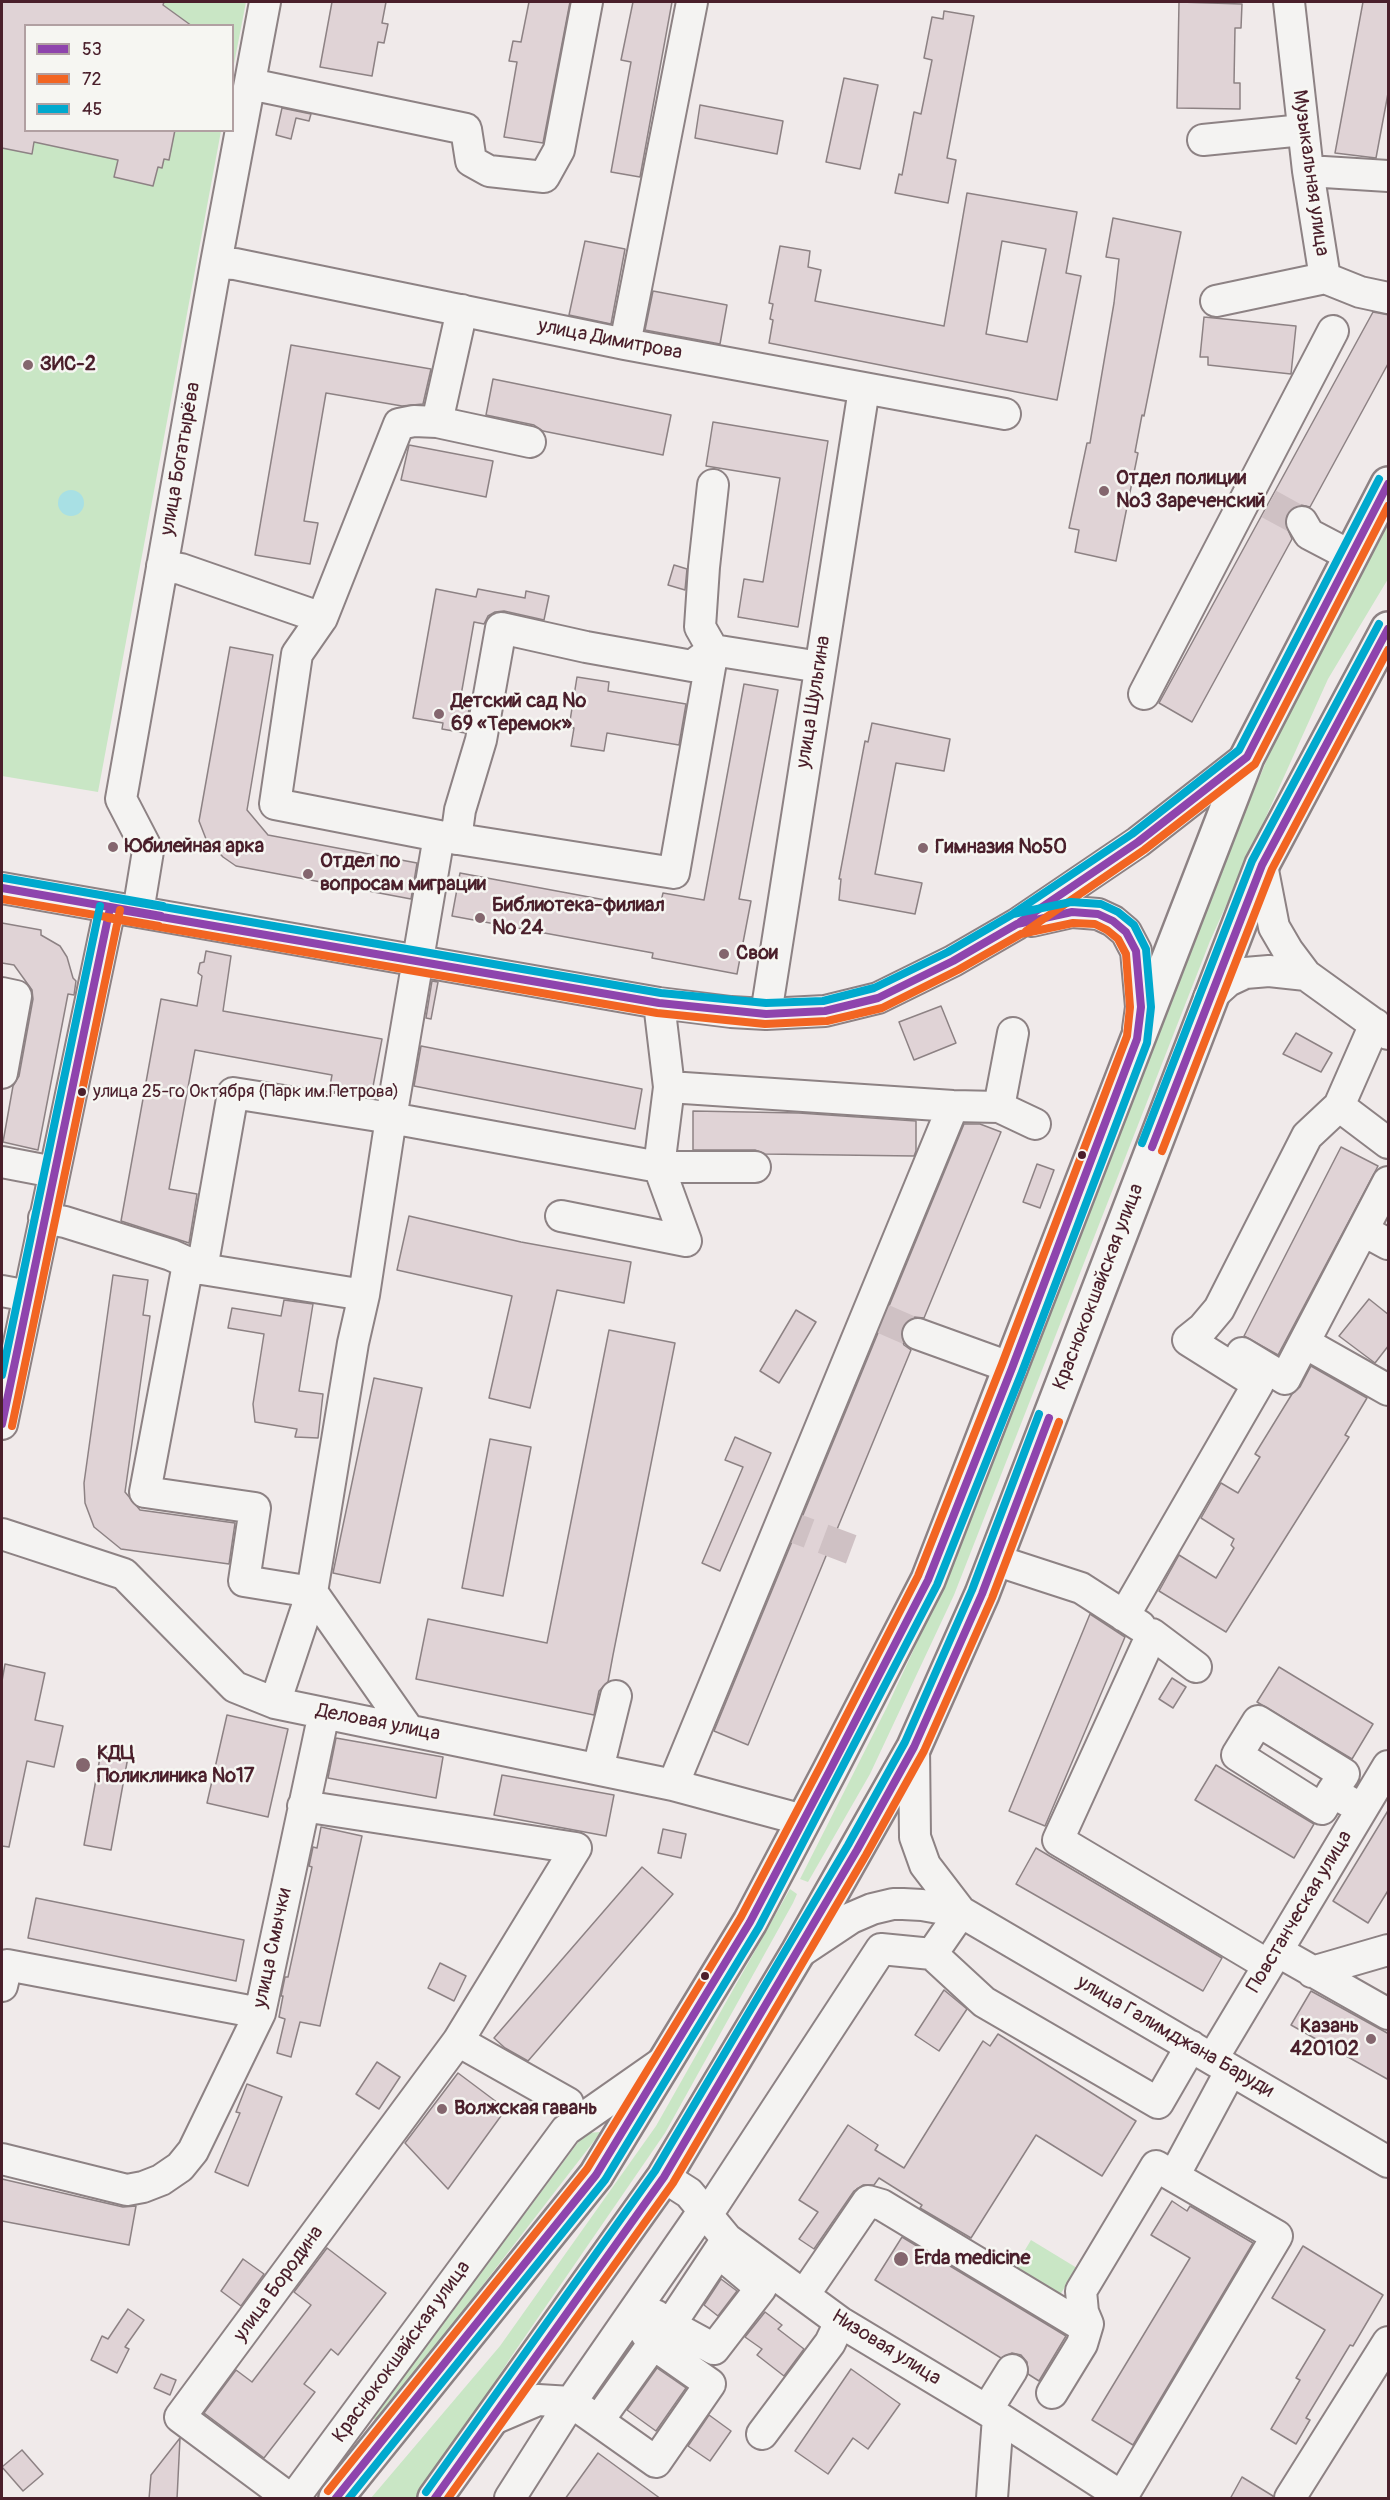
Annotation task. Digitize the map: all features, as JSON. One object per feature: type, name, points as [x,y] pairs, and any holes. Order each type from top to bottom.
[{"type":"main road","name":"Краснококшайская улица","points":[[336,2499],[596,2175],[750,1922],[928,1580],[1247,757],[1389,484]]},
{"type":"main road","name":"Краснококшайская улица","points":[[435,2499],[664,2177],[798,1954],[914,1747],[995,1560],[1262,864],[1389,629]]},
{"type":"street","name":"улица Богатырёва","points":[[2,1424],[15,1294],[44,1218],[54,1172],[124,910],[148,851],[121,799],[216,263],[265,2]]},
{"type":"street","points":[[250,84],[466,129],[471,161],[489,171],[544,177],[559,150],[587,2]]},
{"type":"street","points":[[625,344],[692,2]]},
{"type":"street","name":"Музыкальная улица","points":[[1289,2],[1308,171],[1324,278],[1360,292],[1389,298]]},
{"type":"street","points":[[1203,140],[1303,130]]},
{"type":"street","points":[[1308,171],[1389,176]]},
{"type":"street","name":"улица Димитрова","points":[[216,263],[236,264],[625,344],[1005,414]]},
{"type":"street","points":[[1216,301],[1324,278]]},
{"type":"street","points":[[436,422],[462,310]]},
{"type":"street","points":[[1143,694],[1256,502],[1333,331]]},
{"type":"street","name":"улица Шульгина","points":[[766,1014],[864,389]]},
{"type":"street","points":[[530,442],[436,422],[414,421],[399,424],[322,618],[297,654],[275,804],[448,838],[674,873],[713,650],[700,627],[713,485]]},
{"type":"street","points":[[1302,522],[1309,534],[1351,556]]},
{"type":"street","points":[[162,566],[181,569],[322,618]]},
{"type":"street","points":[[275,1703],[312,1592],[353,1343],[364,1295],[418,961],[448,838],[460,810],[481,740],[501,628],[566,643],[692,666],[713,650],[820,667]]},
{"type":"street","points":[[2,888],[659,1003],[766,1014],[825,1011],[878,998],[953,961],[1017,924],[1138,842],[1247,757]]},
{"type":"street","points":[[1124,1616],[1258,1384],[1188,1340],[1203,1328],[1219,1310],[1307,1136],[1339,1106],[1382,1029],[1306,975],[1287,951],[1274,927],[1262,864]]},
{"type":"street","points":[[1017,924],[1072,912],[1098,914],[1113,921],[1126,932],[1136,951],[1141,1007],[1137,1039]]},
{"type":"street","points":[[1209,998],[1228,981],[1245,973],[1269,971],[1306,975]]},
{"type":"street","points":[[2,993],[16,996],[2,1073]]},
{"type":"street","points":[[561,1216],[686,1241],[659,1167],[669,1087],[659,1003]]},
{"type":"street","points":[[999,1107],[1013,1033]]},
{"type":"street","points":[[669,1087],[999,1107],[1035,1124]]},
{"type":"street","points":[[408,1729],[312,1592],[244,1581],[255,1508],[145,1492],[233,1093],[391,1118],[659,1167],[755,1167]]},
{"type":"street","points":[[673,1785],[861,1323],[914,1171],[953,1106]]},
{"type":"street","points":[[1339,1106],[1389,1143]]},
{"type":"street","points":[[2,1162],[54,1172]]},
{"type":"street","points":[[1203,1328],[1285,1379],[1305,1343],[1376,1238],[1389,1182]]},
{"type":"street","points":[[44,1218],[65,1222],[171,1255],[195,1267],[364,1295]]},
{"type":"street","points":[[918,1334],[1012,1368]]},
{"type":"street","points":[[1305,1343],[1389,1390]]},
{"type":"street","name":"Деловая улица","points":[[2,1534],[124,1574],[235,1688],[275,1703],[673,1785],[803,1820]]},
{"type":"street","points":[[995,1560],[1081,1588],[1152,1634],[1196,1667]]},
{"type":"street","points":[[1152,1634],[1058,1840],[1272,1958],[1312,1972],[1389,2014]]},
{"type":"street","points":[[598,1769],[616,1696]]},
{"type":"street","name":"улица Смычки","points":[[2,2159],[128,2190],[161,2180],[180,2167],[193,2151],[260,2013],[324,1713]]},
{"type":"street","name":"улица Галимджана Баруди","points":[[914,1747],[915,1837],[925,1865],[961,1912]]},
{"type":"street","name":"Повстанческая улица","points":[[1212,2058],[1389,1766]]},
{"type":"street","points":[[1332,1792],[1362,1809]]},
{"type":"street","points":[[303,1806],[576,1848],[458,2041],[568,2103]]},
{"type":"street","name":"улица Галимджана Баруди","points":[[798,1954],[851,1918],[872,1909],[893,1904],[922,1905],[961,1912],[1389,2162]]},
{"type":"street","points":[[932,1954],[961,1912]]},
{"type":"street","points":[[510,2499],[571,2402],[705,2212],[881,1949],[932,1954],[984,2002],[1158,2103],[1212,2058]]},
{"type":"street","points":[[1312,1972],[1389,1950]]},
{"type":"street","points":[[2,1986],[7,1965],[260,2013]]},
{"type":"street","name":"улица Бородина","points":[[289,2499],[180,2418],[458,2041]]},
{"type":"street","points":[[1174,2176],[1212,2058]]},
{"type":"street","name":"Краснококшайская улица","points":[[294,2499],[566,2130],[666,2060]]},
{"type":"street","points":[[1052,2393],[1082,2344],[1088,2324],[1083,2312],[1081,2291],[1156,2166],[1277,2236],[1123,2498]]},
{"type":"street","name":"Низовая улица","points":[[664,2177],[689,2193],[705,2212],[723,2246],[804,2295],[840,2322],[993,2414],[1123,2498]]},
{"type":"street","points":[[804,2295],[868,2201],[882,2205],[1086,2328]]},
{"type":"street","points":[[598,2421],[723,2246],[761,2288],[714,2349],[661,2334]]},
{"type":"street","points":[[491,2420],[538,2400],[571,2402],[656,2462],[710,2384],[636,2309]]},
{"type":"street","points":[[762,2434],[830,2343],[840,2322]]},
{"type":"street","points":[[1290,2499],[1389,2342]]},
{"type":"street","points":[[992,2499],[993,2414],[1012,2370]]},
{"type":"green space","points":[[2,2],[246,2],[234,64],[234,24],[24,24],[24,132],[221,132],[98,792],[2,776]]},
{"type":"green space","points":[[1388,518],[1388,579],[1328,679],[1210,941],[954,1595],[870,1774],[808,1882],[800,1879],[887,1707],[942,1589],[1194,934],[1302,676]]},
{"type":"green space","points":[[790,1889],[797,1894],[793,1903],[665,2133],[511,2357],[420,2498],[371,2498],[500,2346],[656,2126]]},
{"type":"green space","points":[[601,2132],[377,2422],[373,2418],[585,2133]]},
{"type":"green space","points":[[1031,2240],[1077,2268],[1058,2298],[1013,2270]]},
{"type":"water","points":[[71,490],[80,494],[84,503],[80,512],[71,516],[62,512],[58,503],[62,494]]},
{"type":"building","points":[[2,2],[164,2],[163,5],[189,24],[24,24],[24,132],[175,132],[169,160],[164,159],[162,168],[158,167],[153,186],[114,177],[118,160],[34,142],[32,154],[2,148]]},
{"type":"building","points":[[332,2],[386,2],[382,23],[388,24],[384,43],[378,42],[372,76],[320,67]]},
{"type":"building","points":[[529,2],[570,2],[543,143],[504,137],[517,62],[509,61],[513,41],[521,42]]},
{"type":"building","points":[[633,2],[672,2],[640,177],[611,172],[631,62],[621,60]]},
{"type":"building","points":[[1179,2],[1242,4],[1241,28],[1235,28],[1234,83],[1240,83],[1240,109],[1177,108]]},
{"type":"building","points":[[1363,2],[1389,2],[1389,88],[1376,158],[1335,153]]},
{"type":"building","points":[[944,11],[974,16],[947,158],[956,160],[948,203],[895,193],[899,174],[902,175],[914,112],[921,114],[932,60],[924,58],[932,17],[943,19]]},
{"type":"building","points":[[844,78],[878,85],[860,169],[826,162]]},
{"type":"building","points":[[700,105],[783,121],[777,154],[695,138]]},
{"type":"building","points":[[282,108],[311,114],[309,121],[296,118],[291,139],[276,135]]},
{"type":"building","points":[[967,193],[1077,212],[1066,273],[1081,276],[1057,400],[769,343],[773,304],[769,303],[780,246],[810,251],[808,267],[821,270],[815,301],[944,326]],"holes":[[[1002,241],[1046,249],[1027,342],[986,334]]]},
{"type":"building","points":[[1113,218],[1181,232],[1144,416],[1142,415],[1135,452],[1138,453],[1116,561],[1075,552],[1079,530],[1069,528],[1087,443],[1090,443],[1114,303],[1119,259],[1106,257]]},
{"type":"building","points":[[585,241],[625,249],[611,324],[569,315]]},
{"type":"building","points":[[653,291],[727,305],[720,344],[645,330]]},
{"type":"building","points":[[1373,312],[1389,315],[1389,362],[1310,507],[1301,505],[1294,507],[1287,514],[1285,523],[1292,539],[1192,722],[1159,703]]},
{"type":"building","points":[[1204,317],[1296,326],[1291,374],[1208,365],[1208,357],[1200,357]]},
{"type":"building","points":[[291,345],[431,369],[423,404],[402,406],[326,393],[304,521],[318,523],[310,564],[255,555]]},
{"type":"building","points":[[493,379],[671,415],[663,455],[543,431],[534,425],[486,415]]},
{"type":"building","points":[[713,422],[828,441],[798,627],[738,617],[744,579],[763,582],[780,478],[706,466]]},
{"type":"building","points":[[409,445],[493,461],[486,497],[401,480]]},
{"type":"building","points":[[674,565],[687,569],[685,590],[668,585]]},
{"type":"building","points":[[436,589],[476,597],[478,589],[525,598],[526,591],[549,596],[544,620],[504,611],[488,616],[484,624],[474,622],[460,701],[470,703],[465,733],[442,729],[443,723],[413,718]]},
{"type":"building","points":[[230,647],[273,655],[247,810],[268,835],[417,863],[411,899],[236,866],[223,857],[206,839],[199,821]]},
{"type":"building","points":[[577,677],[609,682],[608,691],[686,704],[679,745],[607,733],[604,751],[571,746],[574,728],[569,727]]},
{"type":"building","points":[[744,684],[778,690],[739,899],[751,901],[737,974],[652,958],[653,953],[452,916],[460,873],[659,910],[663,893],[704,900]]},
{"type":"building","points":[[872,723],[950,739],[944,771],[896,763],[875,874],[922,883],[915,914],[839,900],[841,879],[839,879],[865,741],[868,742]]},
{"type":"building","points":[[2,923],[41,930],[41,935],[60,946],[76,981],[74,995],[68,994],[38,1150],[3,1142],[13,1086],[19,1076],[33,999],[32,990],[14,965],[2,963]]},
{"type":"building","points":[[206,951],[231,956],[223,1011],[382,1039],[371,1097],[329,1091],[332,1075],[195,1050],[169,1189],[197,1194],[189,1243],[121,1221],[161,999],[197,1006],[202,976],[198,973],[200,963],[204,962]]},
{"type":"building","points":[[432,981],[438,982],[431,1019],[426,1018]]},
{"type":"building","points":[[941,1006],[956,1043],[914,1060],[899,1022]]},
{"type":"building","points":[[1296,1033],[1332,1053],[1321,1072],[1283,1054]]},
{"type":"building","points":[[421,1046],[642,1089],[635,1129],[414,1086]]},
{"type":"building","points":[[693,1111],[799,1113],[916,1121],[916,1151],[914,1156],[765,1154],[755,1150],[693,1150]]},
{"type":"building","points":[[964,1124],[980,1124],[1001,1132],[924,1318],[914,1317],[907,1320],[902,1328],[901,1338],[904,1345],[911,1350],[748,1745],[714,1731]]},
{"type":"building","points":[[1341,1147],[1378,1166],[1278,1355],[1244,1336]]},
{"type":"building","points":[[1037,1164],[1054,1170],[1040,1208],[1023,1202]]},
{"type":"building","points":[[409,1216],[521,1242],[631,1262],[624,1303],[557,1290],[530,1408],[489,1398],[512,1296],[397,1270]]},
{"type":"building","points":[[113,1275],[148,1280],[143,1315],[150,1316],[125,1492],[140,1510],[235,1523],[229,1564],[121,1549],[94,1527],[85,1503],[84,1483]]},
{"type":"building","points":[[1369,1299],[1389,1315],[1389,1345],[1375,1363],[1339,1336]]},
{"type":"building","points":[[284,1300],[313,1304],[299,1391],[323,1394],[318,1438],[295,1437],[297,1429],[255,1422],[253,1404],[264,1334],[228,1328],[232,1308],[281,1316]]},
{"type":"building","points":[[796,1310],[816,1322],[779,1383],[760,1371]]},
{"type":"building","points":[[609,1330],[675,1343],[608,1682],[599,1691],[594,1715],[416,1679],[428,1619],[547,1643]]},
{"type":"building","points":[[1311,1366],[1367,1398],[1345,1435],[1349,1437],[1226,1632],[1159,1591],[1179,1555],[1216,1578],[1234,1548],[1231,1545],[1234,1539],[1201,1518],[1221,1483],[1238,1493],[1260,1457],[1255,1454],[1292,1394],[1300,1387]]},
{"type":"building","points":[[374,1378],[422,1388],[380,1583],[333,1573]]},
{"type":"building","points":[[735,1437],[771,1453],[720,1571],[702,1563],[743,1467],[725,1460]]},
{"type":"building","points":[[490,1439],[531,1447],[503,1596],[462,1588]]},
{"type":"building","points":[[1090,1614],[1125,1637],[1045,1826],[1009,1811]]},
{"type":"building","points":[[5,1664],[45,1673],[35,1720],[63,1726],[54,1767],[27,1761],[9,1847],[2,1846],[2,1681]]},
{"type":"building","points":[[1279,1667],[1373,1724],[1352,1759],[1257,1702]]},
{"type":"building","points":[[1172,1678],[1186,1687],[1173,1708],[1159,1699]]},
{"type":"building","points":[[227,1715],[288,1729],[268,1817],[207,1803]]},
{"type":"building","points":[[336,1738],[443,1757],[436,1798],[328,1778]]},
{"type":"building","points":[[101,1752],[128,1757],[111,1850],[84,1845]]},
{"type":"building","points":[[1216,1765],[1314,1824],[1294,1858],[1195,1800]]},
{"type":"building","points":[[502,1775],[614,1795],[606,1836],[494,1815]]},
{"type":"building","points":[[1389,1809],[1389,1889],[1368,1923],[1333,1901]]},
{"type":"building","points":[[321,1827],[362,1836],[320,2026],[300,2022],[291,2057],[277,2053],[285,2019],[279,2017],[283,1996],[281,1996],[285,1977],[288,1977],[312,1867],[309,1866],[313,1847],[317,1848]]},
{"type":"building","points":[[663,1829],[686,1834],[681,1858],[658,1853]]},
{"type":"building","points":[[1036,1848],[1222,1958],[1203,1991],[1016,1884]]},
{"type":"building","points":[[642,1867],[673,1894],[528,2061],[505,2048],[494,2038]]},
{"type":"building","points":[[36,1898],[244,1940],[236,1981],[28,1938]]},
{"type":"building","points":[[440,1963],[466,1976],[454,2001],[428,1988]]},
{"type":"building","points":[[944,1990],[967,2009],[939,2051],[915,2035]]},
{"type":"building","points":[[1311,1991],[1389,2034],[1389,2080],[1291,2025]]},
{"type":"building","points":[[998,2034],[1136,2121],[1102,2176],[1036,2135],[971,2238],[920,2208],[922,2205],[879,2178],[874,2185],[863,2185],[854,2191],[814,2249],[799,2239],[818,2212],[799,2200],[848,2125],[878,2145],[875,2150],[904,2168],[983,2041],[990,2046]]},
{"type":"building","points":[[377,2062],[400,2077],[379,2109],[356,2094]]},
{"type":"building","points":[[458,2073],[506,2109],[448,2189],[405,2143]]},
{"type":"building","points":[[247,2084],[282,2097],[248,2186],[215,2172],[240,2113],[236,2112]]},
{"type":"building","points":[[2,2179],[123,2207],[136,2206],[129,2245],[2,2221]]},
{"type":"building","points":[[1172,2201],[1187,2211],[1190,2206],[1253,2243],[1133,2445],[1092,2420],[1190,2258],[1151,2235]]},
{"type":"building","points":[[902,2237],[1066,2336],[1039,2381],[1028,2374],[1027,2362],[1021,2355],[1012,2353],[1001,2358],[875,2280]]},
{"type":"building","points":[[1303,2246],[1383,2295],[1306,2418],[1310,2420],[1296,2444],[1271,2429],[1300,2380],[1296,2378],[1325,2330],[1272,2298]]},
{"type":"building","points":[[327,2248],[386,2293],[338,2355],[331,2349],[304,2384],[315,2392],[264,2458],[204,2413],[236,2370],[252,2382],[311,2305],[294,2292]]},
{"type":"building","points":[[243,2259],[264,2274],[241,2306],[221,2291]]},
{"type":"building","points":[[721,2279],[737,2291],[718,2316],[704,2305]]},
{"type":"building","points":[[128,2309],[144,2320],[125,2347],[129,2349],[117,2373],[91,2360],[102,2336],[108,2339]]},
{"type":"building","points":[[765,2312],[782,2325],[778,2329],[804,2349],[784,2376],[757,2355],[762,2349],[745,2337]]},
{"type":"building","points":[[657,2368],[686,2388],[656,2431],[627,2410]]},
{"type":"building","points":[[851,2369],[900,2404],[868,2449],[853,2438],[828,2474],[795,2451]]},
{"type":"building","points":[[161,2374],[176,2380],[170,2395],[154,2388]]},
{"type":"building","points":[[709,2415],[731,2431],[710,2461],[688,2446]]},
{"type":"building","points":[[180,2438],[177,2499],[149,2499],[151,2475]]},
{"type":"building","points":[[22,2450],[43,2474],[23,2491],[2,2467]]},
{"type":"building","points":[[598,2453],[661,2499],[565,2499]]},
{"type":"building","points":[[1242,2477],[1273,2496],[1273,2499],[1230,2499]]},
{"type":"tunnel","points":[[1269,504],[1302,522]]},
{"type":"tunnel","points":[[881,1318],[918,1334]]},
{"type":"tunnel","points":[[781,1523],[853,1550]]},
{"type":"transit line","name":"45","points":[[1014,913],[1132,834],[1239,750],[1379,479]]},
{"type":"transit line","name":"53","points":[[1020,922],[1138,842],[1247,757],[1388,484]]},
{"type":"transit line","name":"72","points":[[1026,931],[1144,850],[1255,764],[1388,506]]},
{"type":"transit line","name":"45","points":[[1142,1143],[1252,861],[1379,624]]},
{"type":"transit line","name":"53","points":[[1152,1147],[1262,865],[1388,629]]},
{"type":"transit line","name":"72","points":[[1162,1151],[1272,869],[1388,650]]},
{"type":"transit line","name":"45","points":[[4,878],[163,906]]},
{"type":"transit line","name":"53","points":[[2,888],[161,916]]},
{"type":"transit line","name":"45","points":[[112,898],[661,993],[766,1003],[823,1001],[874,988],[948,952],[1013,914],[1071,902],[1101,904],[1118,912],[1134,925],[1146,949],[1151,1007],[1147,1043],[1022,1372],[937,1585],[759,1927],[605,2180],[349,2498]]},
{"type":"transit line","name":"72","points":[[2,899],[159,926]]},
{"type":"transit line","name":"45","points":[[2,1375],[100,906]]},
{"type":"transit line","name":"53","points":[[110,908],[659,1003],[766,1014],[825,1011],[878,998],[953,961],[1017,924],[1072,912],[1098,914],[1113,921],[1126,932],[1136,951],[1141,1007],[1137,1039],[1012,1368],[928,1580],[829,1772],[750,1922],[596,2175],[336,2498]]},
{"type":"transit line","name":"53","points":[[2,1424],[110,908]]},
{"type":"transit line","name":"72","points":[[12,1426],[120,910]]},
{"type":"transit line","name":"72","points":[[108,918],[657,1013],[765,1024],[827,1021],[882,1008],[958,970],[1021,934],[1073,923],[1095,924],[1107,930],[1118,939],[1126,954],[1130,1007],[1127,1036],[1002,1364],[918,1576],[820,1767],[741,1917],[587,2169],[328,2491]]},
{"type":"transit line","name":"45","points":[[426,2492],[655,2171],[848,1845],[905,1742],[972,1590],[1039,1414]]},
{"type":"transit line","name":"53","points":[[435,2498],[664,2177],[857,1850],[914,1747],[982,1594],[1049,1418]]},
{"type":"transit line","name":"72","points":[[448,2498],[673,2183],[866,1855],[924,1751],[992,1598],[1059,1422]]},
{"type":"place","name":"ЗИС-2","points":[[28,365]]},
{"type":"place","name":"Отдел полиции №3 Зареченский","points":[[1104,491]]},
{"type":"place","name":"Детский сад № 69 «Теремок»","points":[[439,714]]},
{"type":"place","name":"Юбилейная арка","points":[[113,847]]},
{"type":"place","name":"Гимназия №50","points":[[923,848]]},
{"type":"place","name":"Отдел по вопросам миграции","points":[[308,874]]},
{"type":"place","name":"Библиотека-филиал № 24","points":[[480,918]]},
{"type":"place","name":"Свои","points":[[724,954]]},
{"type":"place","name":"улица 25-го Октября (Парк им.Петрова)","points":[[82,1092]]},
{"type":"place","name":"КДЦ Поликлиника №17","points":[[83,1765]]},
{"type":"place","name":"Казань 420102","points":[[1371,2039]]},
{"type":"place","name":"Волжская гавань","points":[[442,2109]]},
{"type":"place","name":"Erda medicine","points":[[901,2259]]}]
